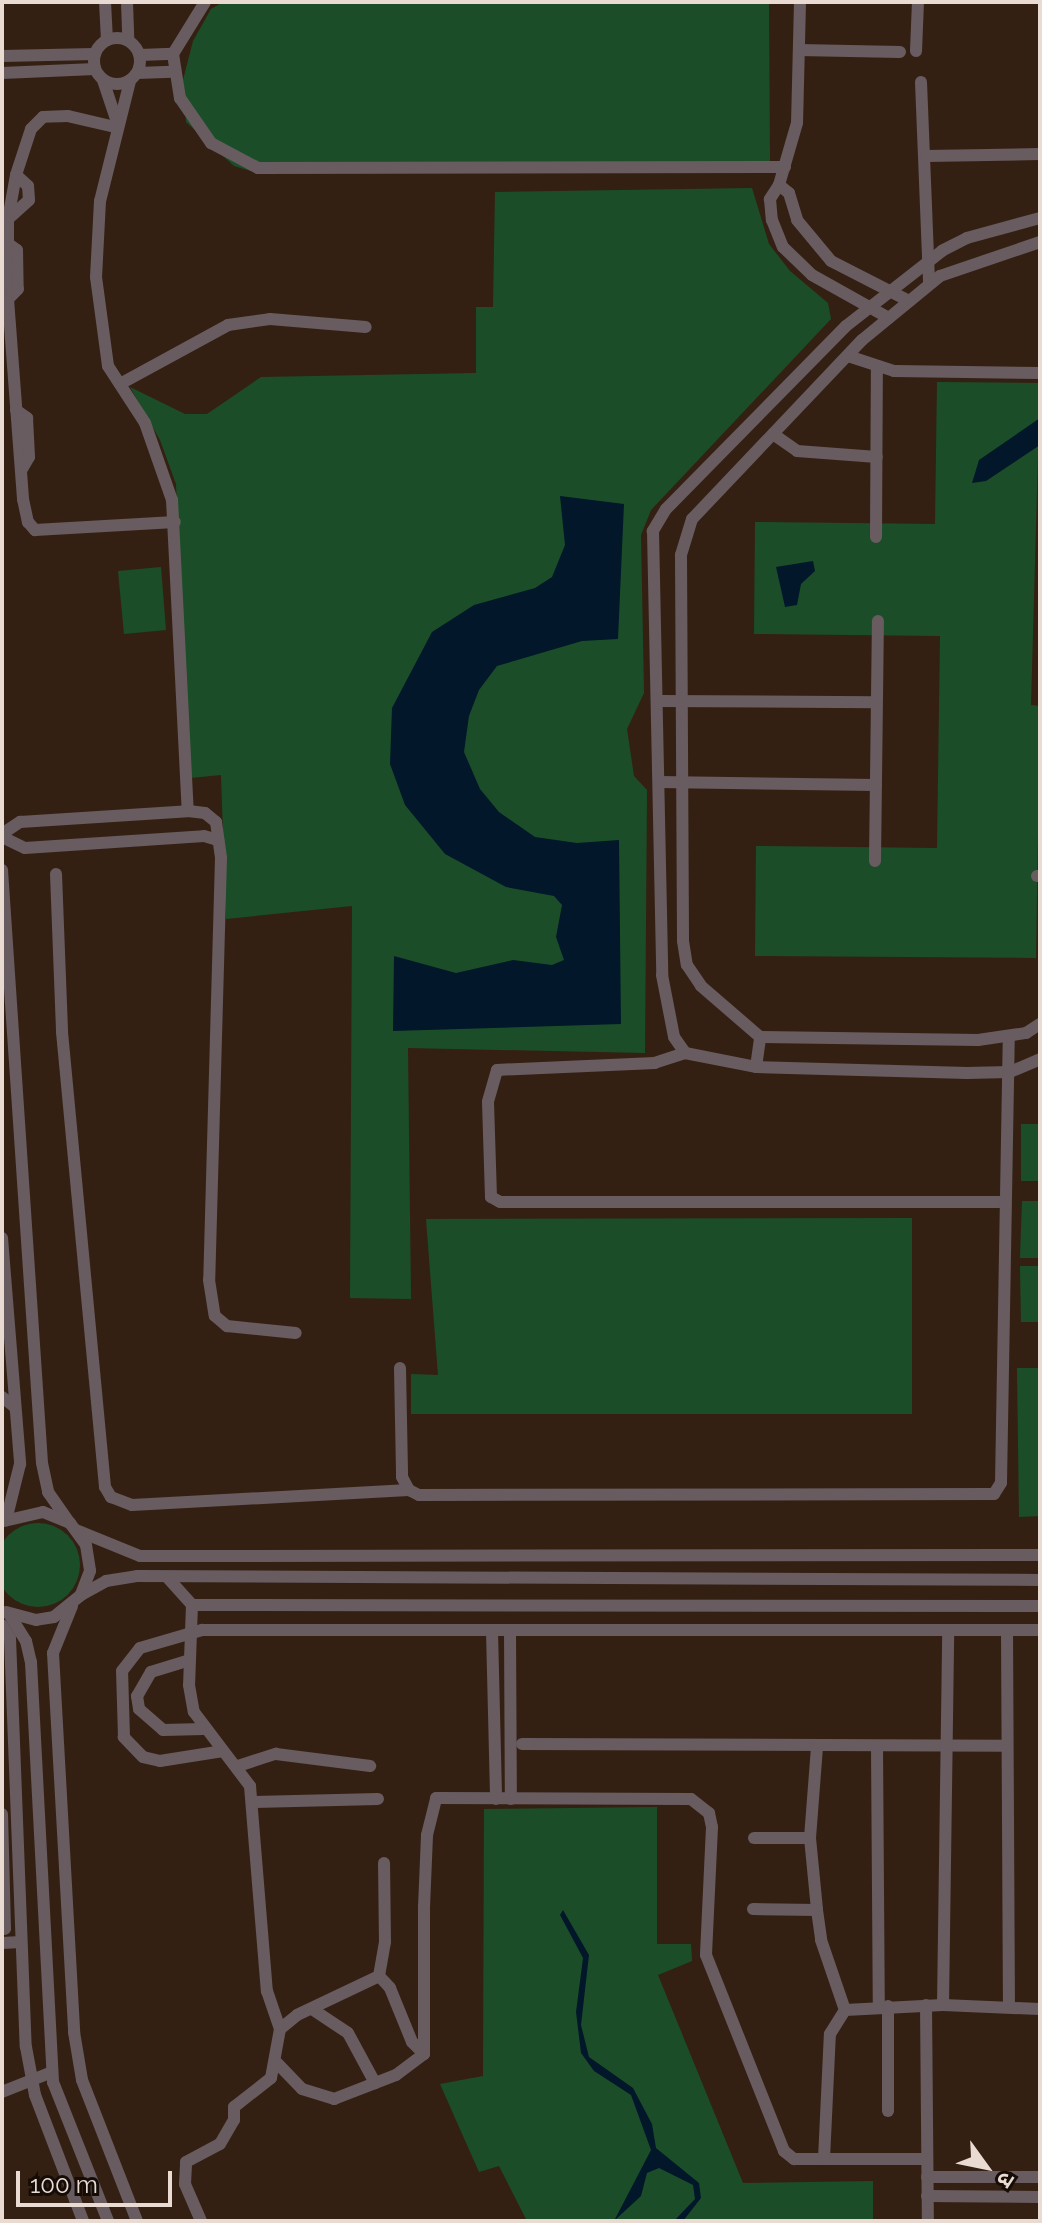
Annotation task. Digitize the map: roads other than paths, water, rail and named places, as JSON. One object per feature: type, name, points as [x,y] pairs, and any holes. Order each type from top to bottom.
[{"type":"street","points":[[105,2],[107,40],[94,54],[5,56],[5,73],[99,75],[116,85],[134,77],[172,72]]},
{"type":"street","points":[[127,2],[128,40],[140,55]]},
{"type":"street","points":[[205,2],[173,54],[172,72],[180,98],[211,143],[258,168],[785,167]]},
{"type":"street","points":[[800,2],[797,123],[779,185],[770,199],[783,247],[812,275],[889,318]]},
{"type":"street","points":[[916,51],[918,2]]},
{"type":"street","points":[[107,40],[128,40]]},
{"type":"street","points":[[799,50],[900,52]]},
{"type":"street","points":[[94,54],[116,123]]},
{"type":"street","points":[[140,55],[173,54]]},
{"type":"street","points":[[140,55],[116,123],[100,201],[96,277],[108,366],[160,458],[175,522],[188,811]]},
{"type":"street","points":[[921,82],[929,283]]},
{"type":"street","points":[[116,123],[68,116],[43,117],[31,129],[16,175],[28,186],[29,200],[8,219],[7,243],[17,250],[18,289],[8,299],[16,410],[27,418],[29,457],[21,471],[25,511],[35,530],[175,522]]},
{"type":"street","points":[[926,156],[1040,154]]},
{"type":"street","points":[[779,185],[789,193],[797,220],[831,261],[909,301]]},
{"type":"street","points":[[685,1053],[674,1037],[662,975],[656,519],[871,307],[926,264],[967,238],[1040,218]]},
{"type":"street","points":[[1040,242],[964,265],[929,283],[848,356],[773,434],[686,531],[681,555],[687,965],[723,1009],[760,1037],[1009,1037],[1040,1024]]},
{"type":"street","points":[[120,384],[228,325],[270,319],[366,327]]},
{"type":"street","points":[[848,356],[877,369],[1040,373]]},
{"type":"street","points":[[876,537],[877,369]]},
{"type":"street","points":[[773,434],[797,451],[877,457]]},
{"type":"street","points":[[875,861],[878,621]]},
{"type":"street","points":[[659,701],[875,702]]},
{"type":"street","points":[[659,782],[876,785]]},
{"type":"street","points":[[218,840],[204,836],[25,848],[2,835],[20,822],[188,811],[212,817],[218,840],[209,1280],[215,1316],[227,1326],[296,1333]]},
{"type":"street","points":[[2,870],[42,1463],[48,1492],[86,1545],[90,1571],[53,1653],[74,2032],[82,2080],[137,2221]]},
{"type":"street","points":[[56,874],[62,1032],[105,1487],[111,1497],[132,1505],[409,1490],[441,1499],[994,1494],[1001,1483],[1009,1037]]},
{"type":"street","points":[[662,975],[687,965]]},
{"type":"street","points":[[756,1067],[760,1037]]},
{"type":"street","points":[[1004,1202],[532,1202],[491,1197],[488,1102],[497,1070],[655,1063],[685,1053],[756,1067],[1010,1072],[1040,1059]]},
{"type":"street","points":[[2,1238],[20,1464],[4,1522],[43,1512],[140,1556],[1040,1555]]},
{"type":"street","points":[[400,1368],[404,1381],[402,1477],[409,1490]]},
{"type":"street","points":[[2,1397],[15,1407]]},
{"type":"street","points":[[167,1577],[192,1605],[190,1660],[194,1712],[203,1729],[238,1766],[253,1802],[267,1991],[280,2029],[277,2063],[271,2078],[234,2107],[234,2120],[220,2144],[186,2162],[185,2184],[201,2221]]},
{"type":"street","points":[[4,1616],[36,1620],[77,1600],[106,1581],[167,1577],[1040,1580]]},
{"type":"street","points":[[192,1605],[1040,1606]]},
{"type":"street","points":[[4,1616],[26,1641],[31,1662],[52,2072],[108,2221]]},
{"type":"street","points":[[4,1616],[10,1638],[12,1747],[8,1785],[32,2079],[83,2221]]},
{"type":"street","points":[[943,2005],[950,1747],[948,1630]]},
{"type":"street","points":[[1007,1630],[1005,1746],[1009,2007]]},
{"type":"street","points":[[223,1751],[160,1761],[143,1757],[124,1737],[122,1671],[128,1659],[164,1637],[191,1632],[1040,1630]]},
{"type":"street","points":[[492,1631],[496,1799]]},
{"type":"street","points":[[510,1631],[511,1799]]},
{"type":"street","points":[[190,1660],[151,1672],[137,1696],[139,1709],[163,1730],[203,1729]]},
{"type":"street","points":[[12,1747],[32,1708]]},
{"type":"street","points":[[522,1744],[1005,1746]]},
{"type":"street","points":[[817,1747],[810,1838],[817,1910],[821,1940],[845,2010]]},
{"type":"street","points":[[877,1747],[888,2111]]},
{"type":"street","points":[[238,1766],[276,1754],[370,1766]]},
{"type":"street","points":[[277,2063],[314,2096],[334,2099],[418,2064],[424,2054],[427,1835],[436,1798],[691,1799],[709,1813],[706,1955],[784,2151],[794,2159],[926,2159]]},
{"type":"street","points":[[253,1802],[378,1799]]},
{"type":"street","points":[[2,1814],[4,1929],[21,1927]]},
{"type":"street","points":[[754,1838],[810,1838]]},
{"type":"street","points":[[379,1976],[385,1942],[384,1863]]},
{"type":"street","points":[[753,1909],[817,1910]]},
{"type":"street","points":[[2,1943],[21,1942]]},
{"type":"street","points":[[379,1976],[390,1988],[412,2042],[424,2054]]},
{"type":"street","points":[[280,2029],[312,2009],[379,1976]]},
{"type":"street","points":[[845,2010],[926,2005],[1040,2009]]},
{"type":"street","points":[[926,2005],[928,2221]]},
{"type":"street","points":[[312,2009],[348,2033],[375,2083]]},
{"type":"street","points":[[824,2159],[830,2034],[845,2010]]},
{"type":"street","points":[[2,2092],[52,2072]]},
{"type":"street","points":[[927,2177],[1040,2177]]},
{"type":"street","points":[[981,2177],[981,2197]]},
{"type":"street","points":[[927,2196],[1040,2197]]},
{"type":"water","points":[[1040,418],[1040,445],[986,481],[972,483],[979,460]]},
{"type":"water","points":[[560,496],[624,504],[618,639],[582,641],[497,666],[479,690],[469,716],[464,752],[480,789],[499,812],[535,837],[577,843],[619,840],[621,1024],[393,1031],[394,956],[456,973],[513,960],[552,965],[564,960],[556,937],[562,905],[554,896],[506,887],[445,854],[405,805],[390,764],[392,708],[432,632],[474,605],[535,588],[552,577],[565,545]]},
{"type":"water","points":[[813,561],[815,571],[801,584],[797,605],[785,607],[776,567]]},
{"type":"water","points":[[563,1910],[589,1955],[581,2025],[589,2057],[633,2088],[652,2124],[656,2148],[699,2183],[701,2198],[683,2221],[674,2221],[695,2199],[693,2185],[659,2168],[647,2173],[641,2196],[614,2221],[651,2150],[631,2095],[594,2071],[581,2053],[576,2012],[583,1958],[560,1915]]}]
